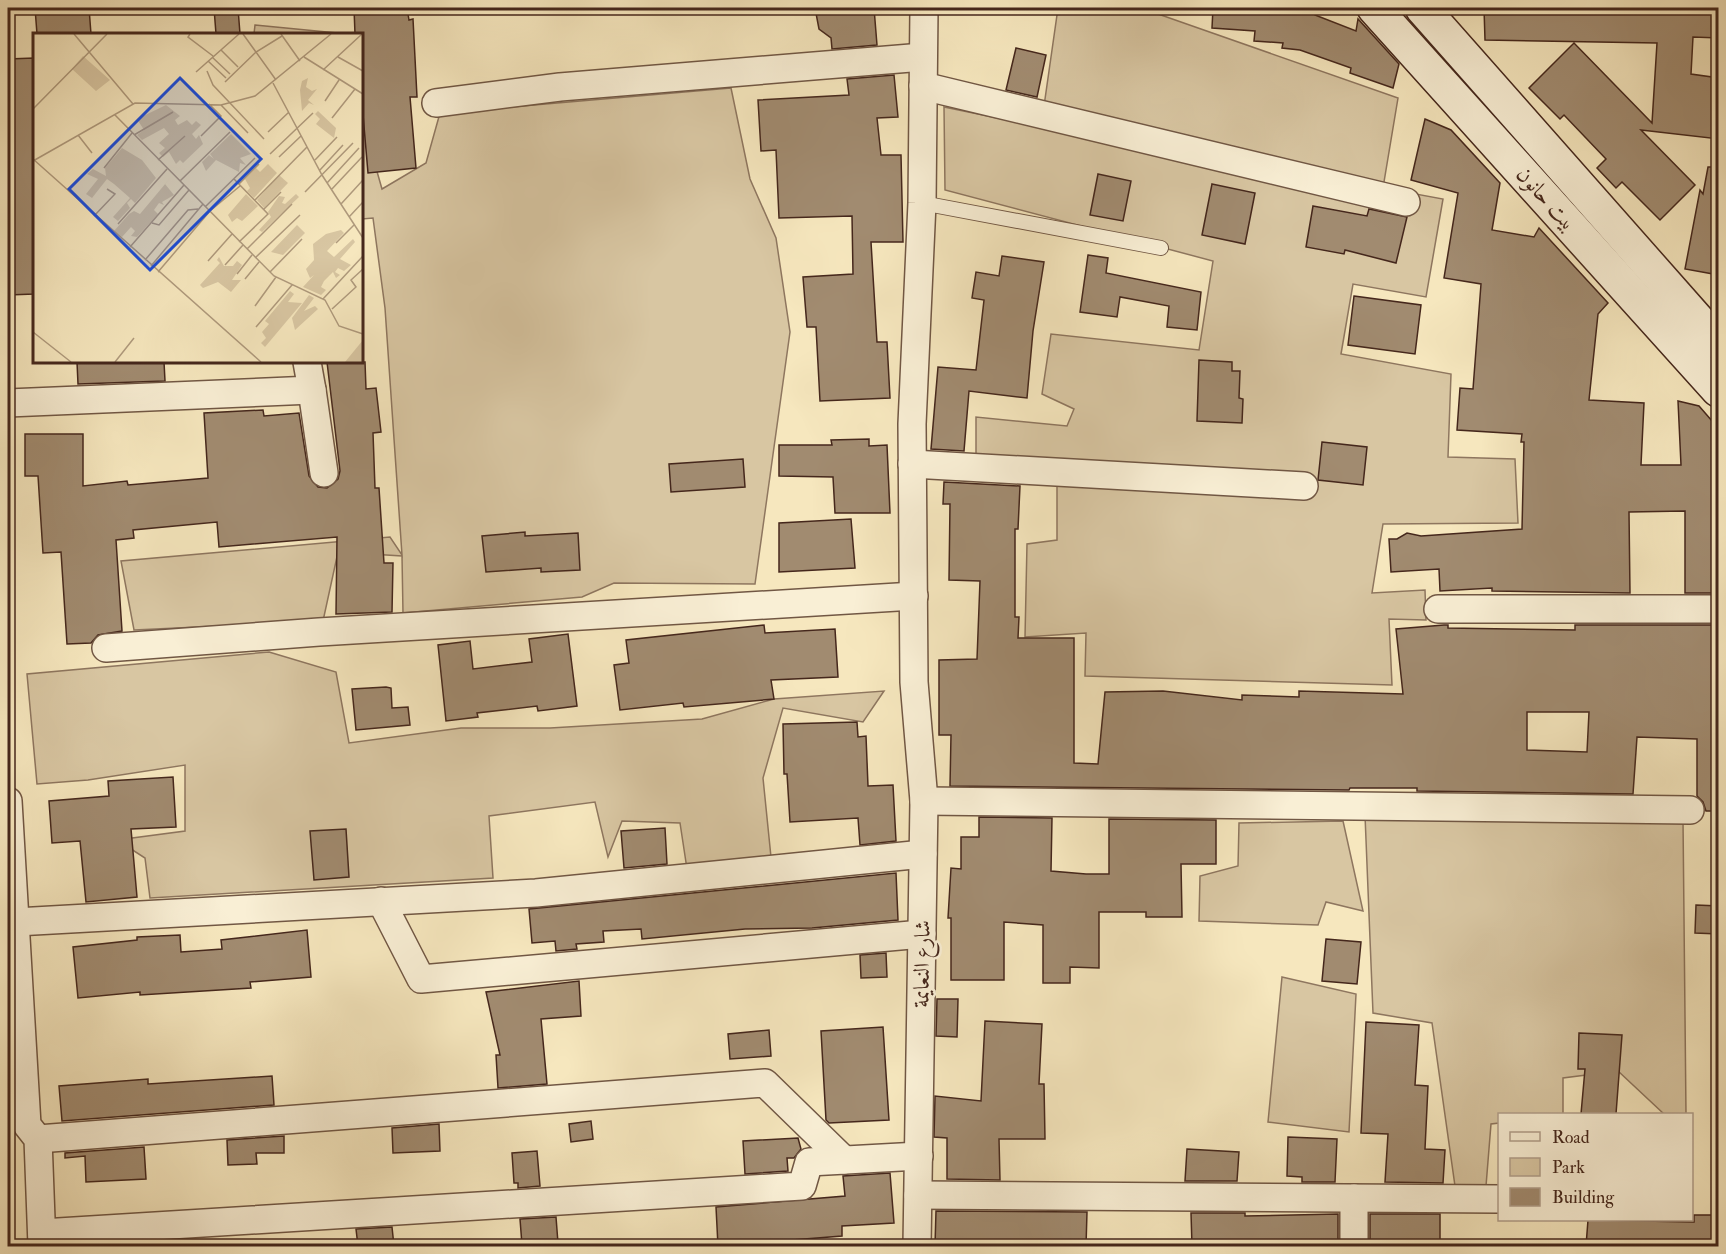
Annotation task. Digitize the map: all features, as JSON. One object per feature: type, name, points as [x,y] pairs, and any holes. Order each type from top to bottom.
[{"type":"main road","name":"بيت حانون","points":[[1374,8],[1719,390]]},
{"type":"main road","name":"بيت حانون","points":[[1422,8],[1719,343]]},
{"type":"street","name":"شارع النعايمة","points":[[917,1246],[924,801],[914,682],[912,464],[922,203],[924,8]]},
{"type":"street","points":[[436,103],[560,87],[923,57]]},
{"type":"street","points":[[923,86],[1406,202]]},
{"type":"street","points":[[308,363],[324,473]]},
{"type":"street","points":[[8,403],[312,390]]},
{"type":"street","points":[[912,464],[1304,486]]},
{"type":"street","points":[[106,648],[307,633],[914,596]]},
{"type":"street","points":[[1438,609],[1719,609]]},
{"type":"street","points":[[8,801],[27,1125],[38,1139],[42,1240],[802,1185],[809,1162],[919,1156]]},
{"type":"street","points":[[924,801],[1690,810]]},
{"type":"street","points":[[16,922],[536,893],[922,854]]},
{"type":"street","points":[[381,901],[421,979],[922,934]]},
{"type":"street","points":[[38,1139],[765,1083],[844,1160]]},
{"type":"street","points":[[918,1195],[1498,1199]]},
{"type":"street","points":[[1354,1198],[1354,1246]]},
{"type":"lane","points":[[922,203],[1161,248]]},
{"type":"green space","points":[[1058,8],[1141,8],[1398,98],[1383,188],[1443,199],[1426,297],[1353,284],[1341,354],[1451,374],[1448,457],[1515,459],[1518,523],[1383,524],[1372,593],[1425,590],[1426,620],[1389,619],[1392,685],[1085,676],[1086,633],[1025,637],[1027,544],[1057,540],[1057,484],[976,474],[976,417],[1067,426],[1074,409],[1042,394],[1051,334],[1199,350],[1213,261],[945,190],[944,107],[1041,127]]},
{"type":"green space","points":[[255,25],[337,33],[254,33]]},
{"type":"green space","points":[[731,88],[750,179],[776,238],[790,332],[755,584],[614,583],[582,597],[403,613],[402,556],[338,552],[323,621],[134,630],[121,561],[390,537],[402,555],[385,308],[373,218],[363,219],[363,122],[382,189],[426,163],[440,113]]},
{"type":"green space","points":[[269,652],[336,672],[349,743],[461,728],[550,728],[702,719],[774,699],[884,691],[863,722],[783,708],[763,778],[771,857],[687,869],[680,823],[622,821],[608,857],[595,802],[489,816],[493,878],[150,898],[145,858],[117,840],[185,831],[185,765],[88,780],[37,784],[27,674]]},
{"type":"green space","points":[[1365,815],[1683,820],[1686,1113],[1663,1113],[1618,1071],[1563,1078],[1563,1113],[1498,1113],[1498,1123],[1491,1124],[1486,1186],[1455,1186],[1432,1023],[1373,1013]]},
{"type":"green space","points":[[1343,821],[1363,911],[1326,902],[1318,925],[1199,921],[1200,876],[1238,866],[1239,823]]},
{"type":"green space","points":[[1282,977],[1356,994],[1349,1132],[1268,1122]]},
{"type":"building","points":[[35,8],[89,8],[91,33],[37,33]]},
{"type":"building","points":[[214,8],[238,8],[240,33],[216,33]]},
{"type":"building","points":[[354,8],[407,8],[409,20],[413,19],[417,97],[410,97],[416,168],[368,173],[363,115],[363,33],[355,33]]},
{"type":"building","points":[[815,8],[874,8],[877,45],[832,49],[831,38],[819,29]]},
{"type":"building","points":[[1213,8],[1316,8],[1315,15],[1356,31],[1358,19],[1399,64],[1393,88],[1350,73],[1351,68],[1300,50],[1282,48],[1283,43],[1254,41],[1255,31],[1212,28]]},
{"type":"building","points":[[1484,8],[1719,8],[1719,38],[1693,37],[1691,74],[1719,78],[1719,139],[1641,130],[1695,185],[1660,220],[1622,182],[1616,188],[1597,168],[1606,159],[1564,115],[1560,119],[1529,88],[1574,43],[1652,123],[1657,43],[1485,40]]},
{"type":"building","points":[[1016,48],[1046,55],[1037,97],[1006,90]]},
{"type":"building","points":[[33,58],[33,294],[8,295],[8,59]]},
{"type":"building","points":[[894,75],[898,117],[877,118],[881,155],[901,155],[903,242],[871,242],[877,342],[887,342],[890,398],[820,401],[816,327],[807,327],[803,277],[853,274],[852,216],[779,218],[776,150],[761,151],[758,100],[849,95],[847,79]]},
{"type":"building","points":[[1425,119],[1451,130],[1500,183],[1492,230],[1534,237],[1539,228],[1608,303],[1598,314],[1589,400],[1644,403],[1641,465],[1681,465],[1678,401],[1699,406],[1719,429],[1719,593],[1685,593],[1685,511],[1629,512],[1630,593],[1492,591],[1492,588],[1440,591],[1439,569],[1391,572],[1389,539],[1397,539],[1407,533],[1421,536],[1522,529],[1524,442],[1521,442],[1522,434],[1457,430],[1460,388],[1473,389],[1481,284],[1444,278],[1458,193],[1411,180]]},
{"type":"building","points":[[1708,167],[1719,167],[1719,275],[1685,269],[1700,190],[1703,194]]},
{"type":"building","points":[[1098,174],[1131,181],[1123,221],[1090,215]]},
{"type":"building","points":[[1212,184],[1255,193],[1245,244],[1202,235]]},
{"type":"building","points":[[1313,206],[1367,216],[1369,209],[1407,217],[1396,263],[1345,250],[1344,254],[1306,247]]},
{"type":"building","points":[[1088,255],[1108,258],[1106,273],[1201,292],[1197,330],[1167,327],[1169,306],[1120,297],[1117,317],[1080,312]]},
{"type":"building","points":[[1002,256],[1044,262],[1033,331],[1027,398],[969,391],[964,451],[931,449],[938,367],[976,370],[984,300],[972,298],[976,272],[999,276]]},
{"type":"building","points":[[1354,296],[1421,305],[1415,354],[1348,345]]},
{"type":"building","points":[[1199,360],[1232,362],[1232,371],[1240,371],[1239,398],[1243,399],[1242,423],[1197,421]]},
{"type":"building","points":[[365,362],[366,389],[376,388],[381,432],[373,433],[375,488],[379,488],[384,563],[393,563],[392,612],[336,614],[337,537],[219,547],[217,522],[133,530],[134,538],[116,540],[122,631],[98,635],[91,643],[67,644],[61,552],[43,553],[38,476],[25,476],[25,434],[83,434],[83,486],[127,481],[128,485],[208,478],[204,413],[263,410],[264,416],[299,413],[309,476],[318,487],[327,488],[338,479],[340,471],[327,363]]},
{"type":"building","points":[[77,363],[164,363],[165,381],[78,384]]},
{"type":"building","points":[[869,439],[869,446],[887,445],[890,513],[835,513],[833,477],[779,476],[779,445],[832,445],[831,440]]},
{"type":"building","points":[[1322,442],[1367,447],[1363,485],[1318,480]]},
{"type":"building","points":[[743,459],[745,487],[671,492],[669,464]]},
{"type":"building","points":[[944,482],[1020,486],[1018,529],[1015,529],[1015,617],[1019,617],[1018,638],[1074,638],[1074,763],[1098,764],[1105,692],[1163,691],[1242,700],[1242,695],[1299,697],[1299,691],[1403,694],[1396,629],[1444,625],[1448,625],[1448,628],[1575,630],[1575,625],[1719,625],[1719,811],[1706,811],[1703,802],[1697,796],[1697,739],[1637,737],[1633,794],[1417,791],[1417,788],[1350,788],[1349,790],[950,786],[951,735],[939,735],[939,660],[977,659],[980,581],[949,580],[950,504],[943,504]],"holes":[[[1527,712],[1589,712],[1587,752],[1527,750]]]},
{"type":"building","points":[[851,519],[855,568],[779,572],[779,523]]},
{"type":"building","points":[[525,532],[525,536],[578,533],[580,570],[541,572],[541,568],[486,572],[482,536]]},
{"type":"building","points":[[764,625],[765,633],[835,629],[838,677],[771,680],[774,699],[684,707],[683,703],[620,710],[614,665],[629,663],[626,640]]},
{"type":"building","points":[[568,634],[577,706],[538,711],[537,706],[477,713],[478,717],[446,721],[438,645],[470,641],[473,669],[532,662],[529,639]]},
{"type":"building","points":[[391,688],[392,708],[408,707],[410,725],[356,730],[352,689]]},
{"type":"building","points":[[857,722],[858,737],[866,736],[868,786],[893,785],[896,841],[860,845],[858,818],[790,822],[787,774],[784,774],[783,724]]},
{"type":"building","points":[[173,777],[176,827],[131,829],[137,897],[86,902],[80,841],[52,843],[49,801],[109,796],[108,781]]},
{"type":"building","points":[[979,817],[1052,818],[1051,871],[1086,874],[1109,874],[1109,819],[1216,820],[1216,864],[1181,864],[1182,917],[1146,917],[1146,912],[1099,912],[1099,968],[1070,967],[1070,983],[1043,983],[1043,925],[1004,922],[1004,980],[951,980],[951,918],[948,918],[951,868],[961,869],[961,837],[979,837]]},
{"type":"building","points":[[665,828],[667,864],[624,868],[621,831]]},
{"type":"building","points":[[346,829],[349,877],[314,880],[310,831]]},
{"type":"building","points":[[896,873],[898,920],[812,928],[745,929],[642,939],[641,929],[603,931],[604,942],[576,944],[577,949],[556,951],[555,941],[532,943],[529,909]]},
{"type":"building","points":[[1696,905],[1719,906],[1719,934],[1695,933]]},
{"type":"building","points":[[307,930],[311,977],[250,982],[251,988],[140,995],[140,992],[78,998],[73,947],[137,940],[137,937],[180,935],[181,952],[222,949],[221,940]]},
{"type":"building","points":[[1326,939],[1361,942],[1357,984],[1322,981]]},
{"type":"building","points":[[886,953],[887,977],[861,978],[860,955]]},
{"type":"building","points":[[579,981],[581,1016],[541,1019],[547,1084],[498,1088],[496,1055],[500,1055],[486,992]]},
{"type":"building","points":[[937,999],[958,999],[957,1037],[936,1036]]},
{"type":"building","points":[[985,1021],[1042,1024],[1039,1084],[1044,1084],[1045,1139],[999,1139],[1000,1180],[947,1179],[947,1138],[934,1137],[935,1096],[981,1101]]},
{"type":"building","points":[[1366,1022],[1419,1025],[1415,1085],[1428,1086],[1425,1149],[1445,1150],[1443,1183],[1385,1182],[1388,1134],[1361,1133]]},
{"type":"building","points":[[883,1027],[889,1120],[829,1123],[826,1120],[821,1031]]},
{"type":"building","points":[[769,1030],[771,1056],[730,1059],[728,1034]]},
{"type":"building","points":[[1579,1033],[1622,1035],[1616,1113],[1581,1113],[1585,1069],[1578,1069]]},
{"type":"building","points":[[272,1076],[274,1105],[62,1121],[59,1086],[148,1079],[148,1084]]},
{"type":"building","points":[[591,1121],[593,1139],[571,1142],[569,1124]]},
{"type":"building","points":[[439,1124],[440,1151],[393,1153],[392,1128]]},
{"type":"building","points":[[284,1136],[284,1153],[256,1153],[257,1164],[228,1165],[227,1140]]},
{"type":"building","points":[[1288,1137],[1337,1139],[1335,1182],[1302,1182],[1302,1177],[1287,1176]]},
{"type":"building","points":[[798,1138],[801,1149],[794,1158],[787,1158],[788,1171],[745,1174],[743,1141]]},
{"type":"building","points":[[144,1147],[146,1179],[86,1182],[85,1156],[65,1158],[65,1153]]},
{"type":"building","points":[[1187,1149],[1239,1152],[1237,1181],[1185,1181]]},
{"type":"building","points":[[537,1151],[540,1186],[518,1188],[518,1183],[514,1183],[512,1153]]},
{"type":"building","points":[[890,1173],[894,1223],[842,1226],[842,1236],[780,1241],[780,1246],[718,1246],[716,1207],[845,1196],[843,1176]]},
{"type":"building","points":[[936,1211],[1087,1212],[1086,1246],[935,1246]]},
{"type":"building","points":[[1191,1213],[1245,1213],[1245,1216],[1338,1214],[1338,1246],[1192,1246]]},
{"type":"building","points":[[1370,1214],[1440,1214],[1440,1246],[1370,1246]]},
{"type":"building","points":[[1694,1215],[1719,1215],[1719,1246],[1586,1246],[1588,1221],[1694,1222]]},
{"type":"building","points":[[556,1217],[558,1243],[522,1245],[520,1219]]},
{"type":"building","points":[[392,1227],[394,1246],[358,1246],[356,1229]]}]
